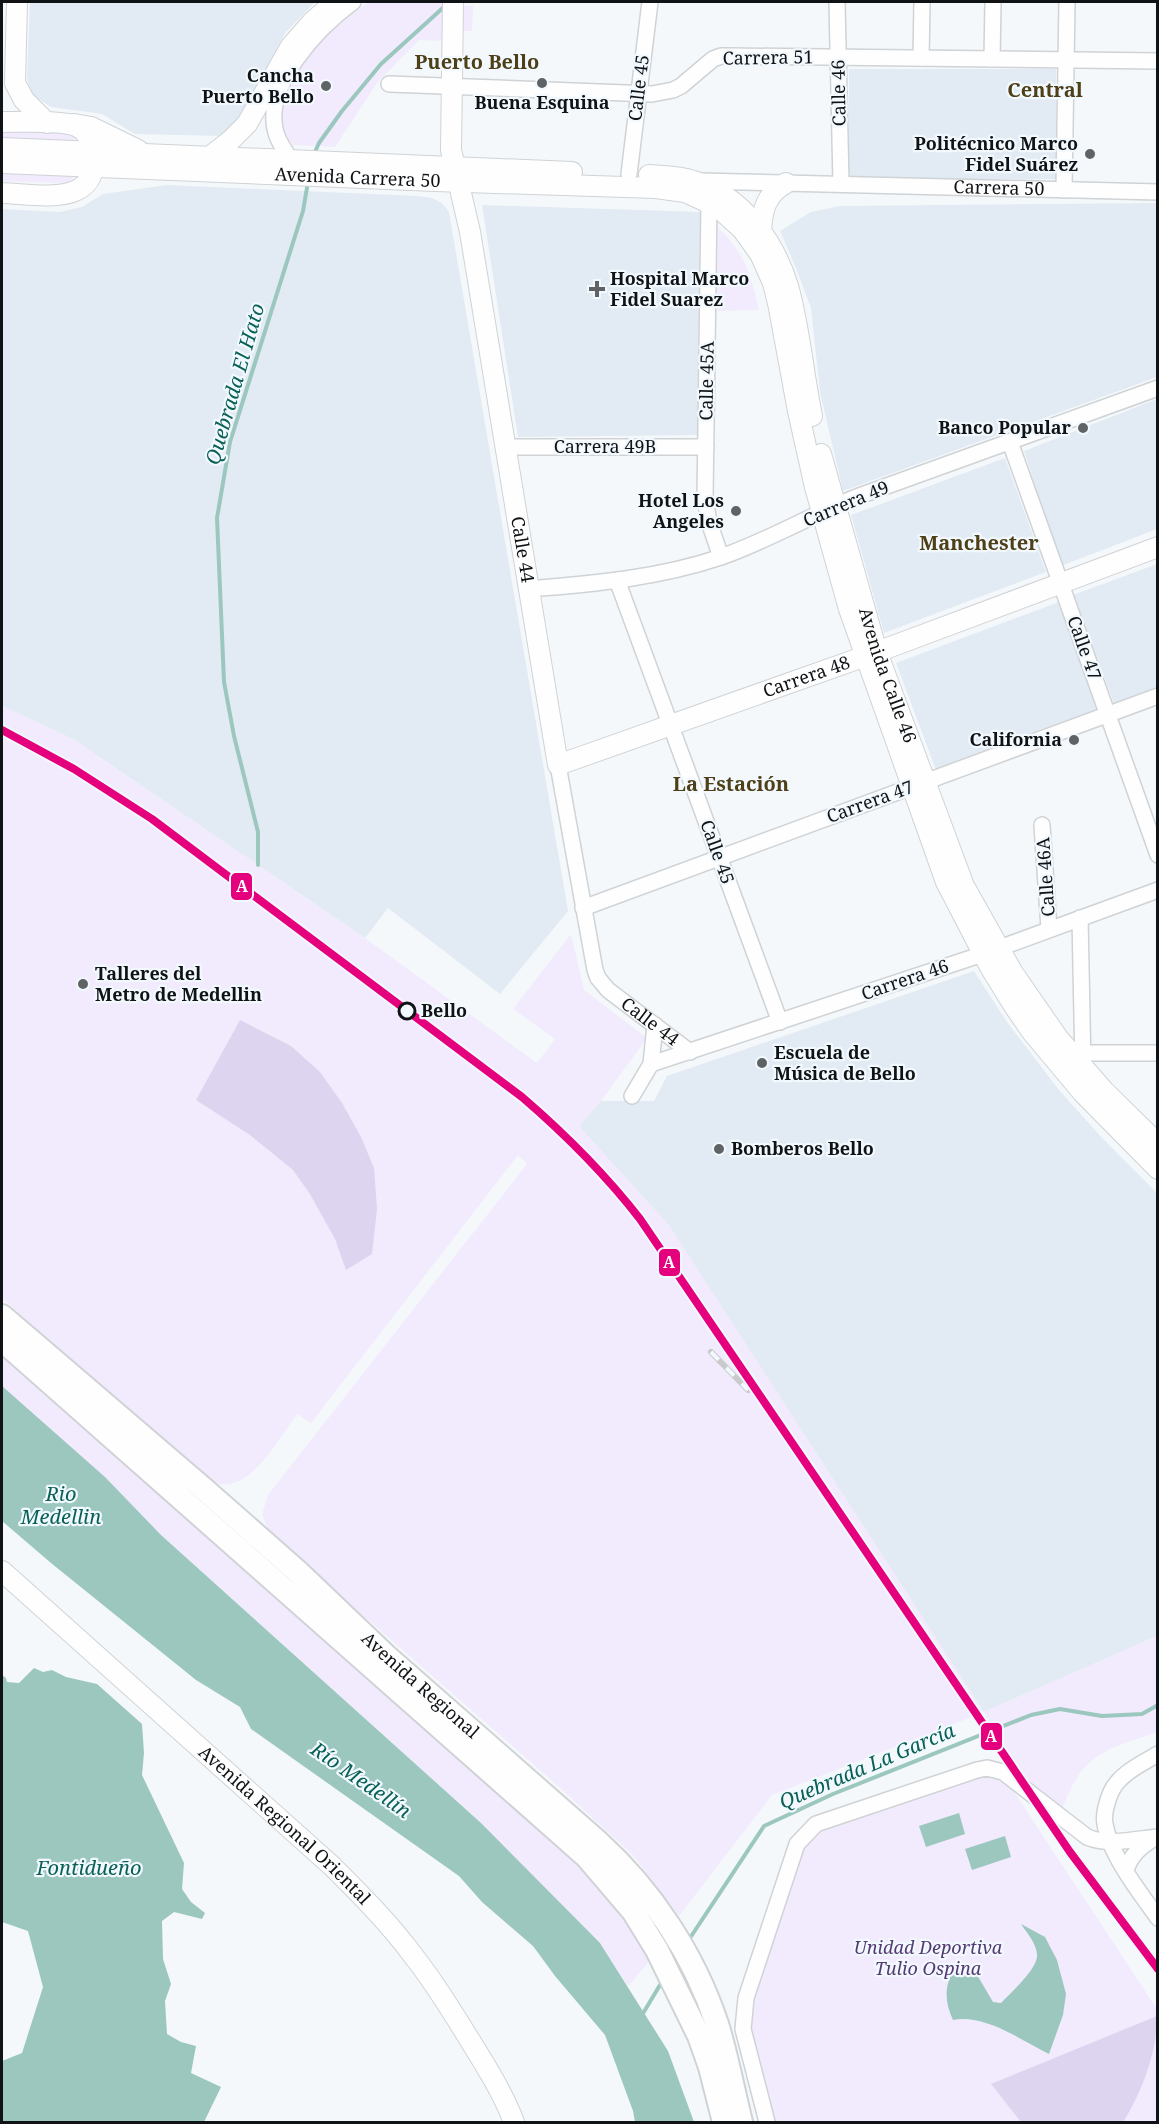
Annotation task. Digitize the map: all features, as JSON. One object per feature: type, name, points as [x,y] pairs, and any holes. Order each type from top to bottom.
[{"type":"highway","name":"Avenida Regional","points":[[2,1316],[298,1572],[385,1655],[612,1855],[646,1893],[693,1966],[717,2024],[741,2122]]},
{"type":"highway","name":"Avenida Regional","points":[[2,1340],[587,1857],[633,1911],[657,1950],[685,2004],[710,2067],[724,2122]]},
{"type":"main road","points":[[17,2],[15,83],[24,100],[56,124],[78,126],[86,133],[93,160],[91,176],[87,184],[73,193],[61,195]]},
{"type":"main road","points":[[208,158],[247,124],[291,46],[312,22],[335,2]]},
{"type":"main road","name":"Calle 44","points":[[453,9],[450,140],[470,232],[558,765]]},
{"type":"main road","points":[[2,122],[91,127],[165,163]]},
{"type":"main road","name":"Avenida Carrera 50","points":[[2,148],[93,160]]},
{"type":"main road","name":"Avenida Carrera 50","points":[[165,163],[208,158],[330,170],[457,175],[656,188],[685,192],[709,203]]},
{"type":"main road","name":"Avenida Carrera 50","points":[[2,163],[93,160],[296,166]]},
{"type":"main road","points":[[2,193],[81,194],[117,176],[165,163]]},
{"type":"main road","name":"Avenida Carrera 50","points":[[457,175],[629,174],[668,176],[695,181]]},
{"type":"main road","name":"Avenida Calle 46","points":[[695,181],[729,199],[744,212],[776,255],[790,293],[829,510]]},
{"type":"main road","points":[[761,232],[762,214],[767,200],[777,188],[786,183]]},
{"type":"main road","name":"Avenida Calle 46","points":[[709,203],[722,210],[742,229],[760,254],[773,283],[793,388],[871,655],[919,785],[1014,1006],[1096,1108],[1158,1169]]},
{"type":"main road","name":"Carrera 48","points":[[558,765],[871,655],[1158,547]]},
{"type":"main road","name":"Avenida Calle 46","points":[[991,951],[1079,1058],[1158,1144]]},
{"type":"main road","name":"Avenida Regional Oriental","points":[[2,1571],[332,1866],[375,1910],[415,1957],[450,2009],[481,2057],[514,2122]]},
{"type":"street","points":[[296,166],[276,134],[274,109],[280,90],[304,47],[324,25],[353,2]]},
{"type":"street","name":"Calle 45","points":[[629,174],[650,2]]},
{"type":"street","name":"Calle 46","points":[[837,2],[841,184]]},
{"type":"street","points":[[921,58],[922,2]]},
{"type":"street","points":[[992,59],[993,2]]},
{"type":"street","points":[[1065,190],[1067,2]]},
{"type":"street","name":"Carrera 51","points":[[389,84],[652,94],[681,86],[706,64],[720,56],[1158,61]]},
{"type":"street","name":"Carrera 50","points":[[695,181],[1158,192]]},
{"type":"street","name":"Calle 45A","points":[[709,203],[707,511],[721,556]]},
{"type":"street","name":"Carrera 49","points":[[528,590],[617,580],[675,570],[721,556],[863,495],[1158,388]]},
{"type":"street","name":"Calle 47","points":[[1010,442],[1158,855]]},
{"type":"street","name":"Carrera 49B","points":[[505,447],[706,447]]},
{"type":"street","name":"Calle 45","points":[[617,580],[780,1022]]},
{"type":"street","name":"Carrera 47","points":[[583,908],[1158,696]]},
{"type":"street","name":"Calle 44","points":[[558,765],[583,908],[598,978],[608,990],[690,1052]]},
{"type":"street","name":"Calle 46A","points":[[1042,825],[1049,930]]},
{"type":"street","name":"Carrera 46","points":[[651,1064],[991,951],[1158,890]]},
{"type":"street","points":[[1080,918],[1079,1058],[1158,1053]]},
{"type":"street","points":[[632,1096],[651,1064],[655,1025]]},
{"type":"street","points":[[1158,1754],[1132,1769],[1111,1791],[1104,1823],[1126,1870],[1158,1918]]},
{"type":"street","points":[[767,2122],[743,2029],[745,2007],[797,1844],[816,1824],[987,1768],[1003,1772],[1094,1840],[1111,1841],[1157,1837]]},
{"type":"street","points":[[1126,1870],[1132,1856],[1139,1848],[1157,1837]]},
{"type":"shaded area","points":[[30,2],[315,2],[285,33],[240,118],[220,136],[135,134],[102,114],[51,107],[31,94],[27,77]]},
{"type":"shaded area","points":[[849,69],[1056,69],[1056,179],[849,179]]},
{"type":"shaded area","points":[[167,185],[418,196],[432,198],[442,203],[449,212],[568,911],[500,994],[388,908],[365,938],[73,739],[2,706],[2,209],[60,212],[82,207],[103,194]]},
{"type":"shaded area","points":[[1157,203],[1157,377],[843,491],[820,392],[811,308],[780,231],[811,212],[840,206]]},
{"type":"shaded area","name":"Hospital Marco Fidel Suarez","points":[[482,205],[700,212],[697,435],[518,437]]},
{"type":"shaded area","points":[[1157,399],[1157,529],[1061,566],[1024,451]]},
{"type":"shaded area","points":[[1005,458],[1046,572],[884,633],[851,515]]},
{"type":"shaded area","points":[[1157,564],[1157,687],[1114,703],[1073,595]]},
{"type":"shaded area","points":[[1059,602],[1099,709],[936,770],[896,663]]},
{"type":"shaded area","points":[[974,971],[1007,1022],[1059,1090],[1104,1140],[1157,1193],[1157,1636],[984,1712],[579,1126],[601,1101],[654,1101],[667,1076]]},
{"type":"shaded area","points":[[240,1020],[291,1046],[320,1072],[342,1103],[361,1137],[374,1168],[377,1209],[372,1254],[346,1270],[335,1239],[310,1194],[293,1170],[250,1135],[196,1100]]},
{"type":"shaded area","points":[[1157,2016],[1155,2043],[1147,2071],[1123,2122],[1021,2122],[991,2084]]},
{"type":"green space","points":[[369,2],[444,2],[443,41],[419,40],[377,83],[335,147],[293,145],[284,128],[284,102],[299,67],[325,38]]},
{"type":"green space","points":[[462,2],[466,2],[463,6],[473,6],[472,31],[462,31]]},
{"type":"green space","points":[[2,131],[66,133],[80,145],[2,142]]},
{"type":"green space","points":[[2,170],[79,173],[68,182],[60,183],[2,181]]},
{"type":"green space","points":[[718,228],[735,247],[746,266],[759,310],[717,311]]},
{"type":"green space","points":[[2,706],[73,739],[365,938],[537,1063],[555,1039],[513,1009],[571,934],[584,990],[647,1038],[601,1101],[579,1126],[669,1225],[984,1712],[772,1795],[679,1916],[633,1855],[558,1786],[270,1534],[262,1514],[268,1495],[527,1164],[518,1155],[311,1423],[297,1414],[276,1445],[258,1466],[249,1475],[229,1484],[210,1482],[2,1298]]},
{"type":"green space","points":[[2,1351],[548,1832],[608,1896],[653,1957],[628,1986],[600,1943],[481,1823],[161,1535],[105,1477],[2,1386]]},
{"type":"green space","points":[[1157,1636],[1157,1732],[1121,1745],[1095,1758],[1076,1779],[1062,1809],[1026,1780],[984,1712]]},
{"type":"green space","name":"Unidad Deportiva Tulio Ospina","points":[[1001,1772],[1157,2009],[1157,2122],[759,2122],[737,2010],[783,1864],[797,1839],[970,1773]]},
{"type":"water","name":"Rio Medellin","points":[[2,1386],[105,1477],[161,1535],[481,1823],[600,1943],[668,2051],[694,2122],[635,2122],[605,2035],[533,1946],[482,1902],[459,1876],[251,1729],[240,1707],[196,1680],[2,1521]]},
{"type":"water","name":"Fontidueño","points":[[34,1668],[43,1672],[52,1670],[66,1677],[97,1684],[142,1724],[144,1753],[142,1775],[184,1863],[182,1889],[191,1902],[205,1913],[202,1919],[174,1912],[162,1921],[163,1959],[171,1984],[165,2001],[167,2034],[181,2042],[196,2046],[191,2073],[221,2087],[204,2122],[2,2122],[2,2061],[22,2053],[43,1987],[28,1931],[2,1922],[2,1675],[7,1682],[19,1683]]},
{"type":"water","points":[[959,1813],[965,1834],[926,1847],[919,1826]]},
{"type":"water","points":[[1005,1836],[1011,1857],[972,1870],[965,1849]]},
{"type":"water","points":[[1021,1924],[1045,1937],[1057,1960],[1066,1994],[1063,2015],[1049,2054],[990,2024],[965,2019],[953,2020],[948,2006],[947,1986],[956,1966],[963,1965],[973,1968],[993,2002],[1001,2003],[1024,1980],[1034,1966],[1037,1954],[1033,1942]]},
{"type":"waterway","name":"Quebrada El Hato","points":[[314,154],[319,143],[342,111],[381,64],[445,6]]},
{"type":"waterway","name":"Quebrada El Hato","points":[[258,865],[258,832],[234,736],[224,682],[217,518],[230,442],[303,211],[308,182]]},
{"type":"waterway","name":"Quebrada La García","points":[[688,1941],[764,1826],[833,1794],[1031,1715],[1060,1709],[1102,1716],[1142,1714],[1158,1705]]},
{"type":"waterway","name":"Quebrada La García","points":[[642,2015],[663,1980]]},
{"type":"railway","points":[[711,1352],[748,1390]]},
{"type":"transit line","name":"A","points":[[2,730],[74,769],[152,819],[522,1097],[599,1170],[640,1219],[1070,1852],[1158,1969]]},
{"type":"place","name":"Buena Esquina","points":[[542,83]]},
{"type":"place","name":"Cancha Puerto Bello","points":[[326,86]]},
{"type":"place","name":"Politécnico Marco Fidel Suárez","points":[[1090,154]]},
{"type":"place","name":"Hospital Marco Fidel Suarez","points":[[597,289]]},
{"type":"place","name":"Banco Popular","points":[[1083,428]]},
{"type":"place","name":"Hotel Los Angeles","points":[[736,511]]},
{"type":"place","name":"California","points":[[1074,740]]},
{"type":"place","name":"Talleres del Metro de Medellin","points":[[83,984]]},
{"type":"place","name":"Bello","points":[[407,1011]]},
{"type":"place","name":"Escuela de Música de Bello","points":[[762,1063]]},
{"type":"place","name":"Bomberos Bello","points":[[719,1149]]},
{"type":"district","name":"Puerto Bello","points":[[477,62]]},
{"type":"district","name":"Central","points":[[1045,90]]},
{"type":"district","name":"Manchester","points":[[979,543]]},
{"type":"district","name":"La Estación","points":[[731,784]]},
{"type":"water label","name":"Río Medellín","points":[[361,1780]]}]
